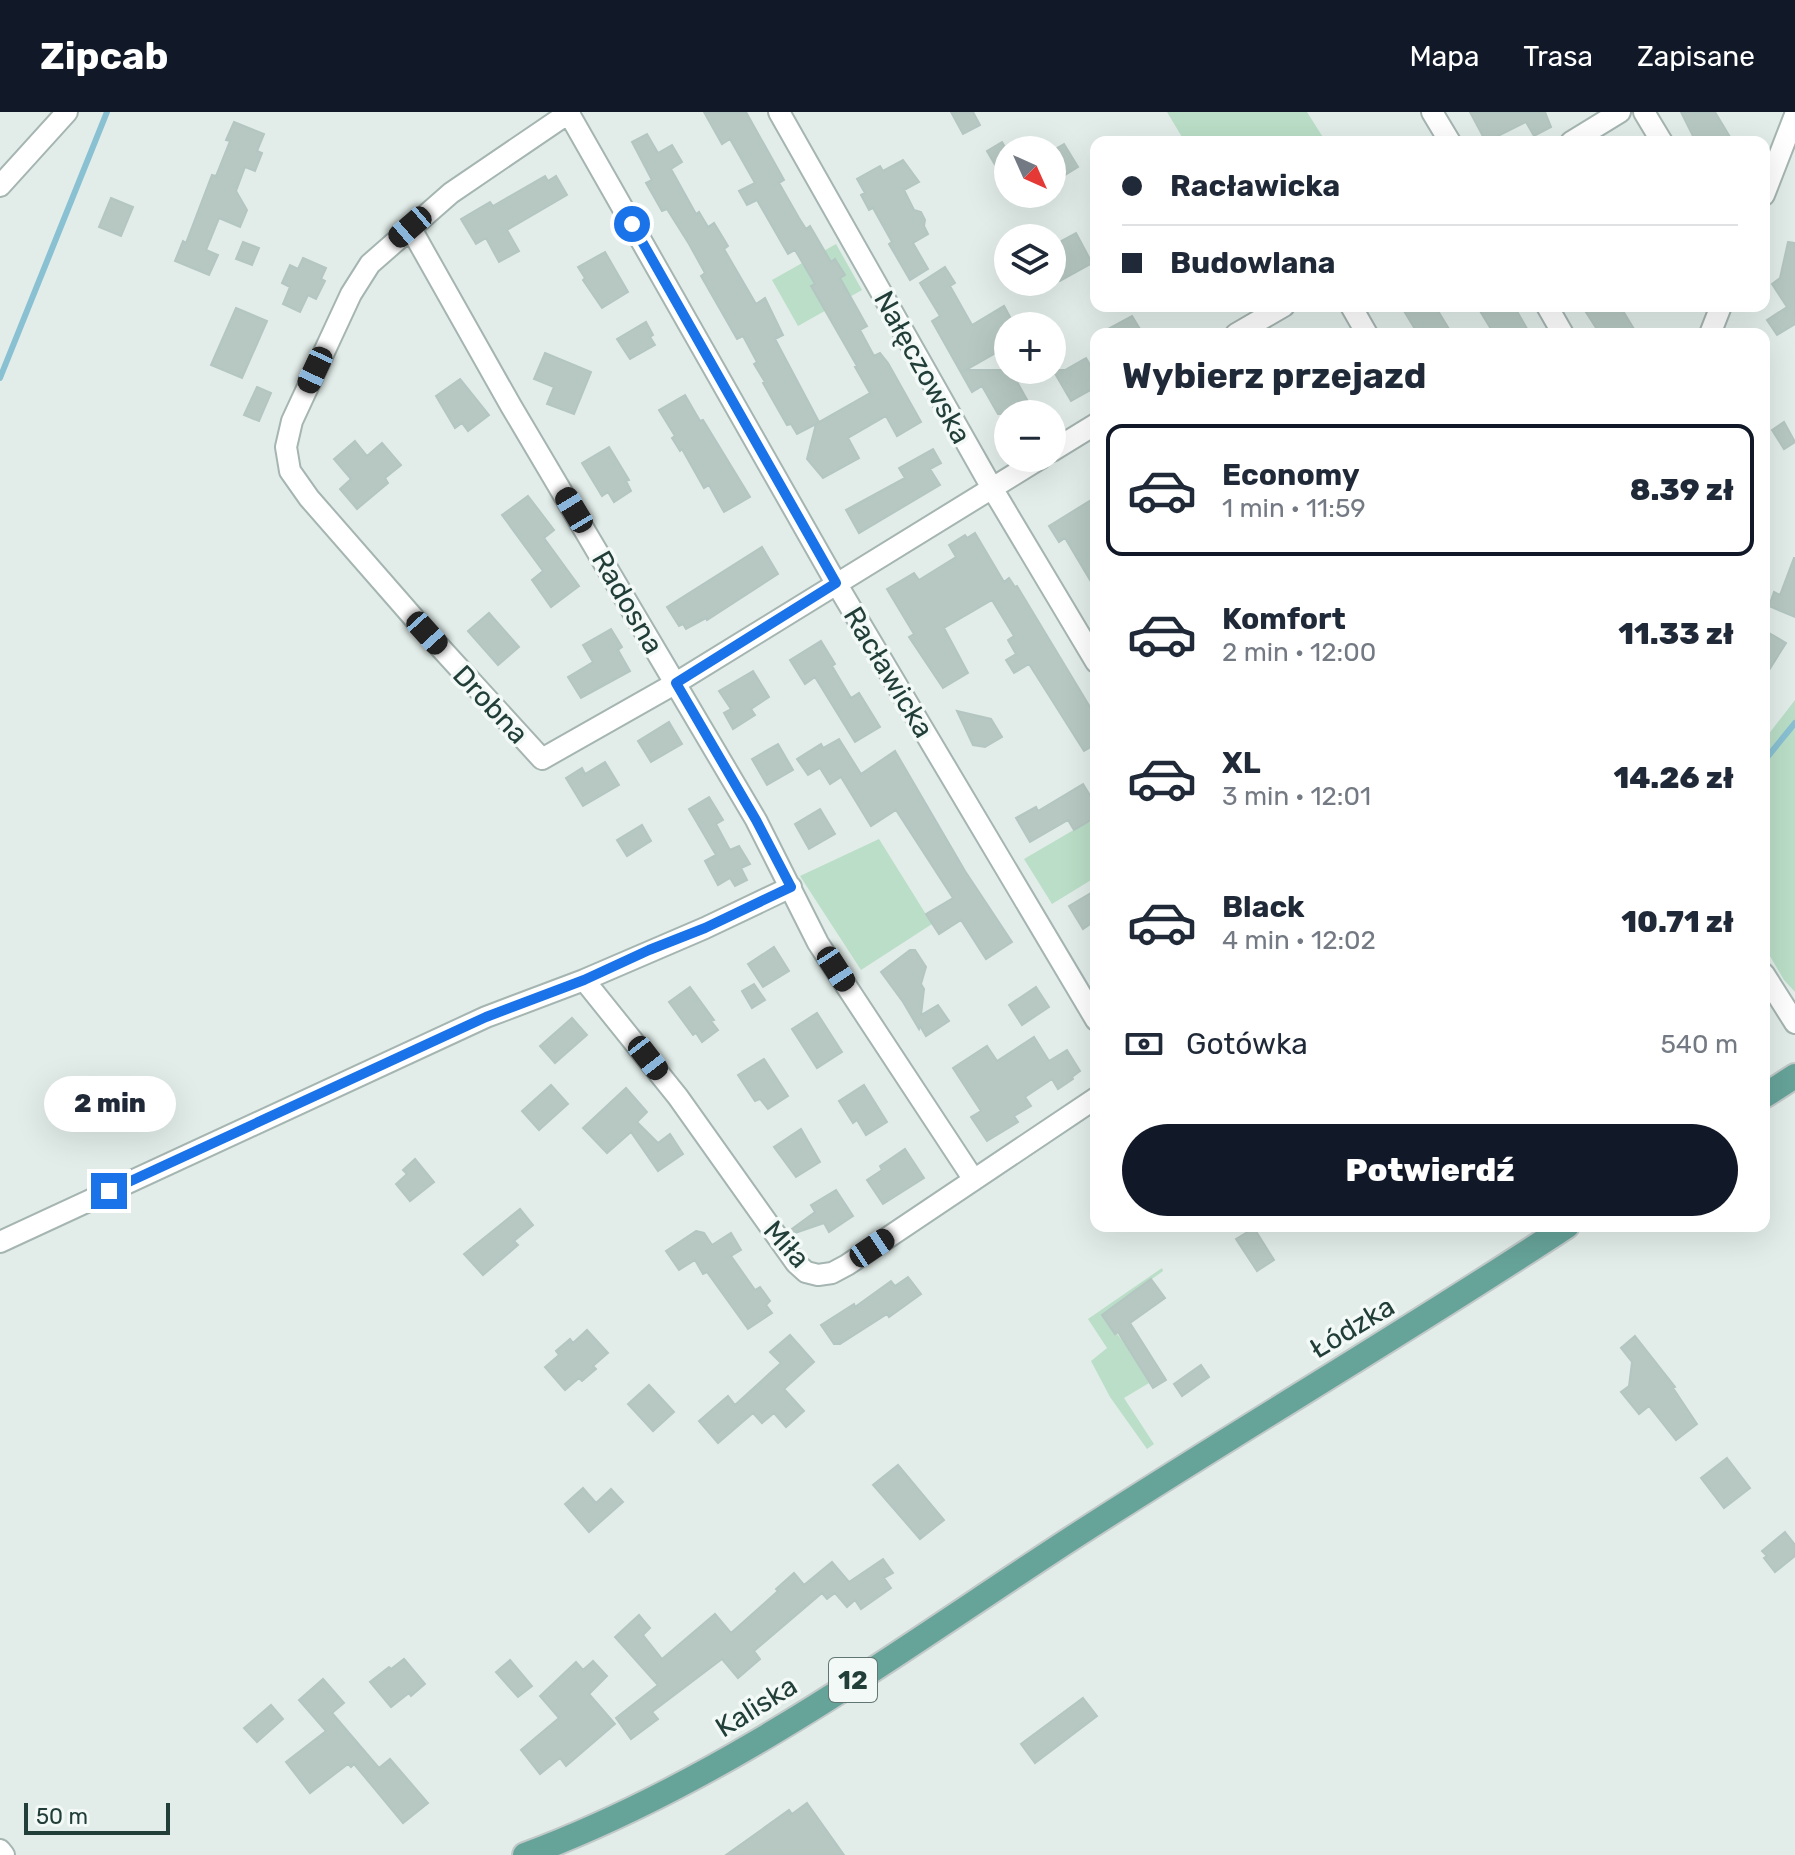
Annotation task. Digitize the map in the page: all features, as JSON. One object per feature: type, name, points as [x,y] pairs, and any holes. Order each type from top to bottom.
[{"type":"main road","points":[[1770,1092],[1795,1076]]},
{"type":"main road","name":"Łódzka","points":[[1166,1477],[1558,1232]]},
{"type":"main road","name":"Kaliska","points":[[525,1855],[636,1808],[714,1767],[794,1719],[1166,1477]]},
{"type":"street","points":[[0,186],[67,112]]},
{"type":"street","points":[[410,227],[483,170],[569,112]]},
{"type":"street","name":"Racławicka","points":[[569,112],[836,583],[1090,1010]]},
{"type":"street","name":"Nałęczowska","points":[[779,112],[992,488],[1090,652]]},
{"type":"street","points":[[1432,112],[1446,136]]},
{"type":"street","points":[[1581,136],[1620,112]]},
{"type":"street","points":[[1644,112],[1658,136]]},
{"type":"street","points":[[1770,180],[1795,115]]},
{"type":"street","name":"Drobna","points":[[410,227],[370,264],[355,287],[292,421],[287,434],[287,459],[297,483],[309,498],[542,759],[676,683],[1018,472]]},
{"type":"street","name":"Radosna","points":[[410,227],[511,406],[756,820],[818,943],[974,1180]]},
{"type":"street","points":[[1246,328],[1274,312]]},
{"type":"street","points":[[1066,442],[1090,428]]},
{"type":"street","points":[[0,1242],[486,1017],[584,980],[791,887]]},
{"type":"street","name":"Miła","points":[[584,980],[678,1097],[781,1246],[806,1272],[818,1275],[832,1273],[847,1265],[1090,1102]]},
{"type":"street","points":[[1770,983],[1795,1023]]},
{"type":"street","points":[[0,1850],[4,1855]]},
{"type":"green space","points":[[1167,112],[1307,112],[1322,136],[1181,136]]},
{"type":"green space","points":[[836,244],[862,290],[798,326],[772,280]]},
{"type":"green space","points":[[1795,700],[1795,992],[1770,956],[1770,732]]},
{"type":"green space","points":[[1090,823],[1090,881],[1052,904],[1024,859]]},
{"type":"green space","points":[[879,839],[932,924],[861,970],[800,876]]},
{"type":"green space","points":[[1162,1268],[1163,1271],[1102,1315],[1125,1344],[1149,1383],[1124,1398],[1154,1444],[1147,1449],[1110,1397],[1091,1361],[1107,1348],[1088,1319]]},
{"type":"building","points":[[704,112],[746,112],[784,180],[779,183],[799,218],[806,229],[810,226],[831,262],[835,259],[845,275],[840,278],[867,326],[860,330],[874,356],[880,353],[888,363],[921,422],[897,436],[886,416],[848,438],[859,458],[823,478],[807,459],[816,424],[797,434],[791,424],[787,425],[763,383],[754,364],[757,362],[743,336],[737,339],[701,276],[705,273],[689,244],[667,209],[662,211],[646,183],[652,180],[632,142],[647,134],[658,153],[672,145],[682,162],[671,169],[696,214],[699,212],[708,227],[714,223],[728,246],[724,249],[756,304],[765,298],[783,335],[775,339],[819,422],[870,393],[811,286],[815,284],[795,250],[788,254],[757,200],[747,205],[739,191],[755,183],[730,139],[722,144]]},
{"type":"building","points":[[951,112],[973,112],[980,125],[963,134]]},
{"type":"building","points":[[1470,112],[1545,112],[1551,127],[1534,136],[1526,122],[1498,136],[1483,136]]},
{"type":"building","points":[[1681,112],[1715,112],[1729,136],[1693,136]]},
{"type":"building","points":[[234,122],[264,134],[257,151],[262,153],[255,171],[245,167],[236,191],[247,210],[240,227],[219,218],[206,250],[218,255],[209,275],[175,261],[183,241],[186,243],[212,175],[216,176]]},
{"type":"building","points":[[994,147],[994,163],[987,151]]},
{"type":"building","points":[[1066,147],[1078,167],[1066,174]]},
{"type":"building","points":[[903,160],[919,182],[904,190],[914,210],[921,212],[928,234],[913,243],[928,269],[910,280],[873,208],[869,210],[861,195],[865,193],[857,179],[880,166],[883,171]]},
{"type":"building","points":[[545,176],[548,181],[556,176],[567,195],[507,230],[519,251],[499,262],[486,238],[476,244],[461,219],[490,202],[493,206]]},
{"type":"building","points":[[111,198],[133,207],[121,236],[99,227]]},
{"type":"building","points":[[1076,233],[1090,264],[1066,278],[1066,238]]},
{"type":"building","points":[[243,242],[259,248],[252,265],[236,259]]},
{"type":"building","points":[[1788,242],[1795,243],[1795,324],[1777,335],[1767,320],[1787,307],[1772,284],[1780,278]]},
{"type":"building","points":[[605,252],[628,292],[602,308],[578,267]]},
{"type":"building","points":[[303,258],[326,268],[321,279],[325,281],[316,299],[308,295],[300,312],[283,304],[290,287],[282,283],[290,265],[298,269]]},
{"type":"building","points":[[945,267],[955,283],[950,286],[972,325],[1004,306],[1007,312],[994,312],[994,354],[966,370],[994,370],[994,384],[1018,384],[1027,400],[994,400],[994,407],[982,386],[972,392],[932,321],[940,316],[920,283]]},
{"type":"building","points":[[236,308],[267,321],[242,378],[211,365]]},
{"type":"building","points":[[1405,312],[1439,312],[1448,328],[1414,328]]},
{"type":"building","points":[[1481,312],[1517,312],[1527,328],[1490,328]]},
{"type":"building","points":[[1586,312],[1624,312],[1633,328],[1596,328]]},
{"type":"building","points":[[1132,316],[1139,328],[1110,328]]},
{"type":"building","points":[[646,322],[655,345],[630,359],[617,339]]},
{"type":"building","points":[[545,353],[591,372],[574,414],[547,404],[554,387],[534,379]]},
{"type":"building","points":[[1086,358],[1090,365],[1090,390],[1071,401],[1061,384],[1066,384],[1066,369]]},
{"type":"building","points":[[460,379],[489,415],[468,431],[462,423],[455,428],[436,396]]},
{"type":"building","points":[[257,387],[271,393],[259,421],[244,415]]},
{"type":"building","points":[[685,395],[750,497],[724,512],[709,485],[704,488],[682,449],[680,451],[659,410]]},
{"type":"building","points":[[1784,422],[1795,442],[1784,449],[1772,430]]},
{"type":"building","points":[[355,441],[367,456],[382,443],[401,465],[385,478],[388,483],[357,509],[340,489],[351,479],[334,459]]},
{"type":"building","points":[[609,447],[629,480],[626,481],[631,491],[614,502],[608,492],[602,496],[582,463]]},
{"type":"building","points":[[933,449],[941,463],[930,469],[940,485],[859,533],[846,510],[905,478],[899,468]]},
{"type":"building","points":[[528,496],[554,530],[544,538],[579,586],[551,607],[532,580],[543,571],[502,515]]},
{"type":"building","points":[[1090,501],[1090,580],[1065,538],[1059,542],[1049,526]]},
{"type":"building","points":[[975,533],[1004,582],[1009,578],[1017,586],[1090,707],[1090,748],[1084,751],[1029,664],[1014,673],[1006,660],[1016,654],[1008,640],[1014,636],[992,600],[944,628],[968,673],[943,688],[909,637],[914,634],[887,589],[914,573],[919,580],[956,557],[949,545],[965,535],[967,538]]},
{"type":"building","points":[[762,547],[778,574],[707,620],[686,629],[683,624],[679,626],[667,607]]},
{"type":"building","points":[[1795,558],[1795,617],[1770,606],[1774,592],[1780,595]]},
{"type":"building","points":[[489,613],[519,647],[498,665],[468,631]]},
{"type":"building","points":[[611,629],[622,647],[618,650],[630,671],[581,698],[568,677],[593,662],[583,645]]},
{"type":"building","points":[[1770,634],[1786,643],[1770,668]]},
{"type":"building","points":[[821,641],[851,698],[859,693],[880,727],[855,742],[815,677],[805,684],[790,660]]},
{"type":"building","points":[[753,671],[769,697],[751,709],[755,715],[733,729],[724,713],[731,709],[719,691]]},
{"type":"building","points":[[957,711],[991,719],[1002,737],[985,747],[973,745]]},
{"type":"building","points":[[669,722],[682,744],[651,762],[638,741]]},
{"type":"building","points":[[839,739],[861,774],[895,751],[965,871],[1012,942],[986,959],[961,920],[939,934],[926,914],[953,898],[896,810],[871,826],[841,777],[830,784],[820,768],[808,775],[797,759],[821,744],[823,748]]},
{"type":"building","points":[[778,744],[793,770],[767,785],[752,759]]},
{"type":"building","points":[[605,762],[619,785],[583,806],[566,778],[582,768],[585,774]]},
{"type":"building","points":[[1083,784],[1090,795],[1090,821],[1074,830],[1068,820],[1030,842],[1016,818],[1036,807],[1038,811]]},
{"type":"building","points":[[709,797],[723,820],[716,824],[730,850],[739,846],[750,864],[741,868],[747,880],[735,886],[730,878],[718,885],[705,861],[716,855],[689,809]]},
{"type":"building","points":[[820,809],[835,834],[809,849],[795,824]]},
{"type":"building","points":[[642,825],[651,841],[627,856],[617,840]]},
{"type":"building","points":[[1090,894],[1090,924],[1083,929],[1069,906]]},
{"type":"building","points":[[774,947],[789,971],[763,987],[748,964]]},
{"type":"building","points":[[910,950],[915,950],[926,967],[921,984],[924,989],[921,1015],[938,1005],[949,1021],[926,1036],[881,972]]},
{"type":"building","points":[[754,984],[765,1000],[752,1008],[742,991]]},
{"type":"building","points":[[690,987],[718,1030],[702,1042],[696,1033],[693,1035],[669,1002]]},
{"type":"building","points":[[1036,987],[1049,1007],[1022,1025],[1009,1005]]},
{"type":"building","points":[[817,1013],[842,1052],[817,1068],[792,1029]]},
{"type":"building","points":[[572,1018],[587,1035],[555,1063],[540,1046]]},
{"type":"building","points":[[1034,1037],[1049,1061],[1067,1050],[1080,1071],[1058,1089],[1052,1079],[1025,1097],[1031,1106],[1014,1116],[1018,1122],[987,1141],[971,1117],[981,1111],[953,1068],[987,1046],[997,1061]]},
{"type":"building","points":[[764,1059],[788,1096],[768,1109],[760,1099],[755,1101],[738,1075]]},
{"type":"building","points":[[551,1085],[568,1104],[539,1130],[522,1111]]},
{"type":"building","points":[[864,1085],[887,1122],[866,1135],[857,1120],[853,1123],[839,1101]]},
{"type":"building","points":[[626,1088],[647,1112],[637,1122],[658,1143],[670,1134],[683,1154],[658,1171],[631,1132],[607,1153],[583,1128]]},
{"type":"building","points":[[801,1129],[820,1162],[796,1177],[774,1147]]},
{"type":"building","points":[[905,1149],[924,1178],[883,1204],[867,1180],[882,1170],[880,1166]]},
{"type":"building","points":[[415,1159],[434,1182],[410,1201],[396,1184],[407,1174],[403,1170]]},
{"type":"building","points":[[836,1190],[853,1216],[829,1232],[824,1223],[792,1234],[789,1231],[815,1212],[811,1205]]},
{"type":"building","points":[[520,1209],[533,1225],[514,1241],[518,1245],[483,1275],[464,1254]]},
{"type":"building","points":[[696,1231],[704,1233],[712,1245],[731,1233],[741,1250],[731,1256],[755,1290],[760,1287],[770,1301],[766,1305],[772,1313],[748,1329],[695,1260],[679,1270],[666,1251]]},
{"type":"building","points":[[1247,1232],[1256,1232],[1274,1260],[1257,1271],[1236,1239]]},
{"type":"building","points":[[908,1277],[921,1294],[889,1317],[887,1314],[840,1344],[834,1344],[821,1325],[854,1304],[855,1307],[891,1281],[895,1286]]},
{"type":"building","points":[[1151,1279],[1165,1298],[1130,1323],[1166,1380],[1153,1388],[1118,1332],[1115,1334],[1102,1315]]},
{"type":"building","points":[[587,1330],[608,1353],[593,1366],[596,1369],[565,1390],[545,1367],[559,1355],[556,1351],[570,1339],[573,1343]]},
{"type":"building","points":[[790,1335],[814,1362],[784,1389],[804,1411],[786,1427],[774,1413],[762,1423],[753,1413],[718,1443],[699,1421],[728,1396],[735,1405],[781,1363],[770,1352]]},
{"type":"building","points":[[1635,1336],[1675,1387],[1697,1424],[1676,1440],[1649,1406],[1639,1414],[1621,1392],[1629,1386],[1632,1362],[1621,1348]]},
{"type":"building","points":[[1201,1365],[1209,1377],[1182,1396],[1174,1384]]},
{"type":"building","points":[[649,1385],[674,1412],[653,1431],[628,1404]]},
{"type":"building","points":[[1727,1458],[1750,1488],[1724,1508],[1701,1478]]},
{"type":"building","points":[[898,1465],[944,1520],[920,1539],[873,1485]]},
{"type":"building","points":[[583,1488],[596,1503],[611,1489],[623,1502],[589,1532],[565,1504]]},
{"type":"building","points":[[1785,1532],[1795,1545],[1795,1556],[1775,1572],[1762,1551]]},
{"type":"building","points":[[883,1559],[893,1573],[884,1578],[891,1588],[861,1609],[855,1600],[847,1607],[835,1593],[827,1599],[822,1593],[754,1651],[760,1659],[738,1678],[722,1659],[652,1712],[658,1719],[631,1739],[616,1718],[658,1685],[615,1637],[639,1615],[650,1628],[643,1635],[662,1659],[715,1614],[731,1633],[794,1573],[804,1585],[832,1562],[849,1582]]},
{"type":"building","points":[[404,1659],[425,1684],[391,1707],[370,1682]]},
{"type":"building","points":[[510,1660],[532,1686],[518,1697],[496,1672]]},
{"type":"building","points":[[593,1661],[607,1676],[589,1694],[615,1724],[566,1766],[560,1758],[540,1774],[521,1750],[559,1718],[540,1696],[576,1662],[583,1670]]},
{"type":"building","points":[[323,1679],[344,1703],[332,1713],[379,1768],[390,1759],[428,1803],[403,1823],[354,1764],[351,1767],[348,1764],[310,1793],[286,1762],[326,1731],[299,1700]]},
{"type":"building","points":[[1083,1698],[1097,1716],[1035,1763],[1021,1744]]},
{"type":"building","points":[[271,1705],[283,1719],[257,1742],[244,1728]]},
{"type":"building","points":[[807,1803],[844,1855],[726,1855],[789,1810],[792,1814]]},
{"type":"waterway","points":[[0,378],[107,112]]},
{"type":"waterway","points":[[1770,754],[1795,723]]},
{"type":"route","points":[[109,1191],[486,1017],[584,980],[791,887],[756,820],[676,683],[836,583],[632,224]]}]
